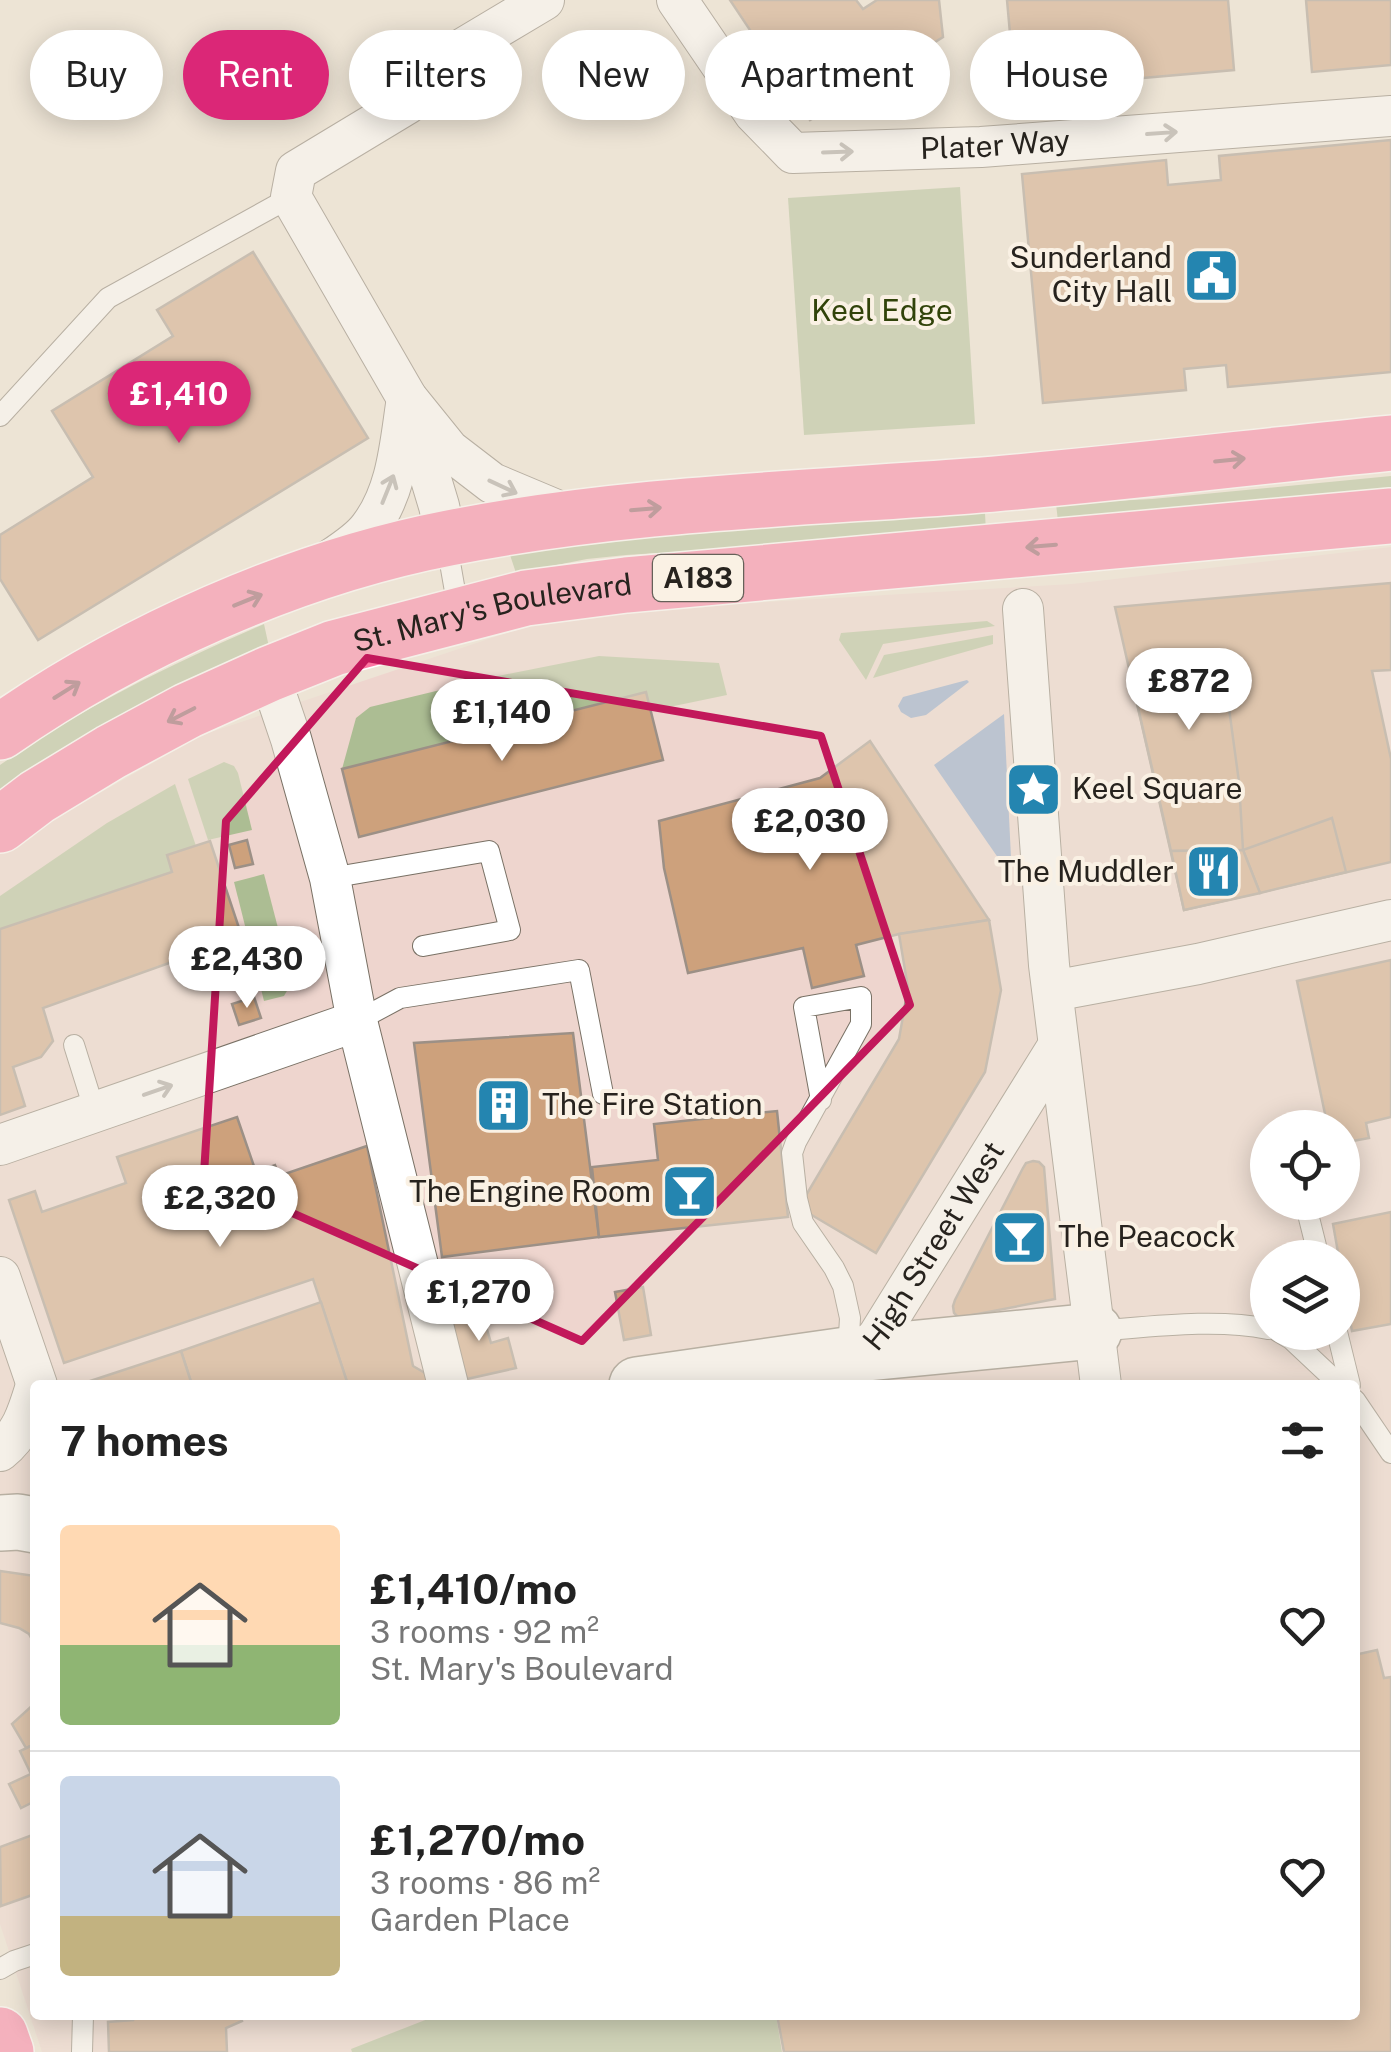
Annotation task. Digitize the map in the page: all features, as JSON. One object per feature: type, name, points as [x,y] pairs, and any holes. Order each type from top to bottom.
[{"type":"highway","points":[[0,732],[135,651],[212,614],[297,580],[446,538],[636,510],[1012,482],[1391,443]]},
{"type":"highway","name":"St. Mary's Boulevard","points":[[0,825],[111,752],[187,711],[269,674],[334,648],[526,598],[626,585],[1391,516]]},
{"type":"highway","points":[[0,2035],[6,2052]]},
{"type":"street","points":[[544,0],[442,61],[407,104],[296,171],[291,197],[407,398],[449,450],[492,482],[573,517]]},
{"type":"street","name":"Plater Way","points":[[678,0],[754,113],[793,153],[981,147],[1391,116]]},
{"type":"street","points":[[407,398],[446,538]]},
{"type":"street","points":[[297,580],[370,528],[394,478],[407,398]]},
{"type":"street","points":[[1023,608],[1052,992],[1100,1380]]},
{"type":"street","points":[[269,674],[330,878],[357,1021],[447,1380]]},
{"type":"street","points":[[1052,992],[1391,920]]},
{"type":"street","points":[[0,1145],[357,1021]]},
{"type":"street","name":"High Street West","points":[[674,1380],[856,1354],[878,1336],[1058,1046]]},
{"type":"street","points":[[0,1277],[34,1380]]},
{"type":"street","points":[[856,1354],[1094,1331]]},
{"type":"street","points":[[0,1452],[14,1440],[30,1405]]},
{"type":"lane","points":[[0,416],[108,298],[291,197]]},
{"type":"lane","points":[[446,538],[460,614]]},
{"type":"lane","points":[[330,878],[489,851],[510,930],[424,946]]},
{"type":"lane","points":[[357,1021],[400,998],[579,970],[603,1094]]},
{"type":"lane","points":[[821,1100],[804,1007],[861,997],[861,1024],[821,1100],[796,1142],[792,1153],[796,1200],[803,1222],[843,1286],[856,1354]]},
{"type":"lane","points":[[74,1045],[95,1112]]},
{"type":"lane","points":[[1094,1331],[1250,1326]]},
{"type":"lane","points":[[1303,1350],[1335,1380]]},
{"type":"lane","points":[[1341,1350],[1349,1380]]},
{"type":"lane","points":[[1360,1407],[1391,1453]]},
{"type":"lane","points":[[0,1969],[30,1956]]},
{"type":"lane","points":[[82,2052],[83,2020]]},
{"type":"highlighted area","points":[[367,658],[821,736],[910,1005],[582,1341],[204,1174],[226,821]]},
{"type":"shaded area","points":[[1391,547],[1391,2052],[42,2052],[32,2020],[1360,2020],[1360,1380],[30,1380],[30,2015],[0,1924],[0,853],[202,735],[563,614],[1072,584]]},
{"type":"green space","name":"Keel Edge","points":[[960,187],[975,424],[804,435],[788,198]]},
{"type":"green space","points":[[1391,476],[1391,494],[1058,521],[1056,504],[1152,499]]},
{"type":"green space","points":[[985,513],[986,532],[626,555],[516,573],[510,555],[601,538]]},
{"type":"green space","points":[[987,621],[995,626],[883,644],[866,680],[839,640],[841,633]]},
{"type":"green space","points":[[264,624],[269,647],[110,721],[0,790],[0,765],[31,744],[128,688]]},
{"type":"green space","points":[[993,635],[993,644],[873,678],[884,655]]},
{"type":"green space","points":[[599,656],[719,663],[727,695],[650,711],[645,692],[342,769],[356,718],[370,707]]},
{"type":"green space","points":[[224,762],[234,766],[238,773],[252,830],[208,840],[188,779]]},
{"type":"green space","points":[[175,784],[196,846],[172,872],[0,929],[0,896],[107,823]]},
{"type":"green space","points":[[264,874],[292,982],[284,996],[264,1001],[234,882]]},
{"type":"green space","points":[[425,2020],[777,2020],[782,2052],[352,2052],[351,2049]]},
{"type":"water","points":[[967,680],[926,715],[911,718],[898,706],[903,697]]},
{"type":"water","points":[[1004,714],[1012,878],[934,765]]},
{"type":"building","points":[[730,0],[856,0],[863,9],[877,0],[939,0],[942,30],[750,30]]},
{"type":"building","points":[[1007,0],[1228,0],[1234,70],[1144,78],[1144,30],[1010,30]]},
{"type":"building","points":[[1306,0],[1391,0],[1391,65],[1312,72]]},
{"type":"building","name":"Sunderland City Hall","points":[[1391,140],[1391,372],[1228,387],[1226,365],[1184,369],[1186,390],[1043,403],[1022,174],[1166,160],[1168,185],[1221,180],[1219,156]]},
{"type":"building","points":[[253,252],[368,438],[38,640],[0,579],[0,535],[93,477],[52,411],[173,336],[157,310]]},
{"type":"building","points":[[1391,583],[1391,670],[1372,671],[1391,759],[1391,862],[1184,910],[1115,607]]},
{"type":"building","points":[[1225,679],[1239,782],[1156,785],[1134,690]]},
{"type":"building","points":[[646,692],[663,760],[359,837],[342,769]]},
{"type":"building","points":[[870,741],[989,920],[856,945],[864,976],[812,988],[803,948],[688,973],[664,868],[659,821],[820,778]]},
{"type":"building","points":[[1239,782],[1243,850],[1171,851],[1156,785]]},
{"type":"building","points":[[1332,818],[1346,872],[1260,893],[1243,850]]},
{"type":"building","points":[[247,840],[253,864],[235,868],[229,845]]},
{"type":"building","points":[[210,841],[242,937],[43,1008],[53,1041],[41,1057],[13,1067],[25,1106],[0,1115],[0,929],[172,872],[167,855]]},
{"type":"building","name":"The Muddler","points":[[1243,850],[1260,893],[1184,910],[1171,851]]},
{"type":"building","points":[[989,920],[1001,990],[985,1072],[876,1253],[810,1214],[805,1197],[899,1039],[908,988],[899,934]]},
{"type":"building","points":[[1391,960],[1391,1117],[1366,1123],[1369,1138],[1360,1140],[1360,1110],[1324,1110],[1297,981]]},
{"type":"building","points":[[254,997],[261,1018],[239,1025],[232,1004]]},
{"type":"building","name":"The Fire Station","points":[[573,1033],[599,1237],[442,1257],[414,1043]]},
{"type":"building","name":"The Engine Room","points":[[777,1111],[788,1217],[599,1237],[592,1167],[658,1160],[654,1124]]},
{"type":"building","points":[[237,1117],[256,1172],[275,1165],[279,1176],[367,1146],[413,1366],[425,1373],[428,1380],[346,1380],[313,1279],[64,1363],[9,1200],[35,1191],[42,1212],[126,1183],[117,1157]]},
{"type":"building","name":"The Peacock","points":[[1033,1161],[1044,1167],[1055,1299],[957,1316],[955,1300],[1023,1168]]},
{"type":"building","points":[[1391,1212],[1391,1324],[1360,1330],[1360,1240],[1336,1240],[1333,1224]]},
{"type":"building","points":[[643,1287],[651,1335],[624,1340],[615,1292]]},
{"type":"building","points":[[321,1302],[346,1380],[190,1380],[181,1351]]},
{"type":"building","points":[[479,1302],[491,1343],[508,1338],[516,1368],[467,1379],[447,1312]]},
{"type":"building","points":[[181,1351],[190,1380],[93,1380]]},
{"type":"building","points":[[0,1571],[30,1575],[30,1636],[0,1623]]},
{"type":"building","points":[[1377,1650],[1384,1678],[1391,1677],[1391,2052],[784,2052],[778,2020],[1360,2020],[1360,1654]]},
{"type":"building","points":[[30,1708],[30,1746],[26,1748],[12,1724]]},
{"type":"building","points":[[30,1746],[30,1772],[20,1751]]},
{"type":"building","points":[[30,1774],[30,1804],[21,1808],[9,1784]]},
{"type":"building","points":[[30,1836],[30,1896],[1,1906],[0,1847]]},
{"type":"building","points":[[242,2021],[226,2028],[227,2052],[109,2052],[108,2022]]},
{"type":"place","name":"Sunderland City Hall","points":[[1211,275]]},
{"type":"place","name":"Keel Square","points":[[1033,789]]},
{"type":"place","name":"The Muddler","points":[[1213,872]]},
{"type":"place","name":"The Fire Station","points":[[503,1105]]},
{"type":"place","name":"The Engine Room","points":[[690,1192]]},
{"type":"place","name":"The Peacock","points":[[1019,1237]]}]
